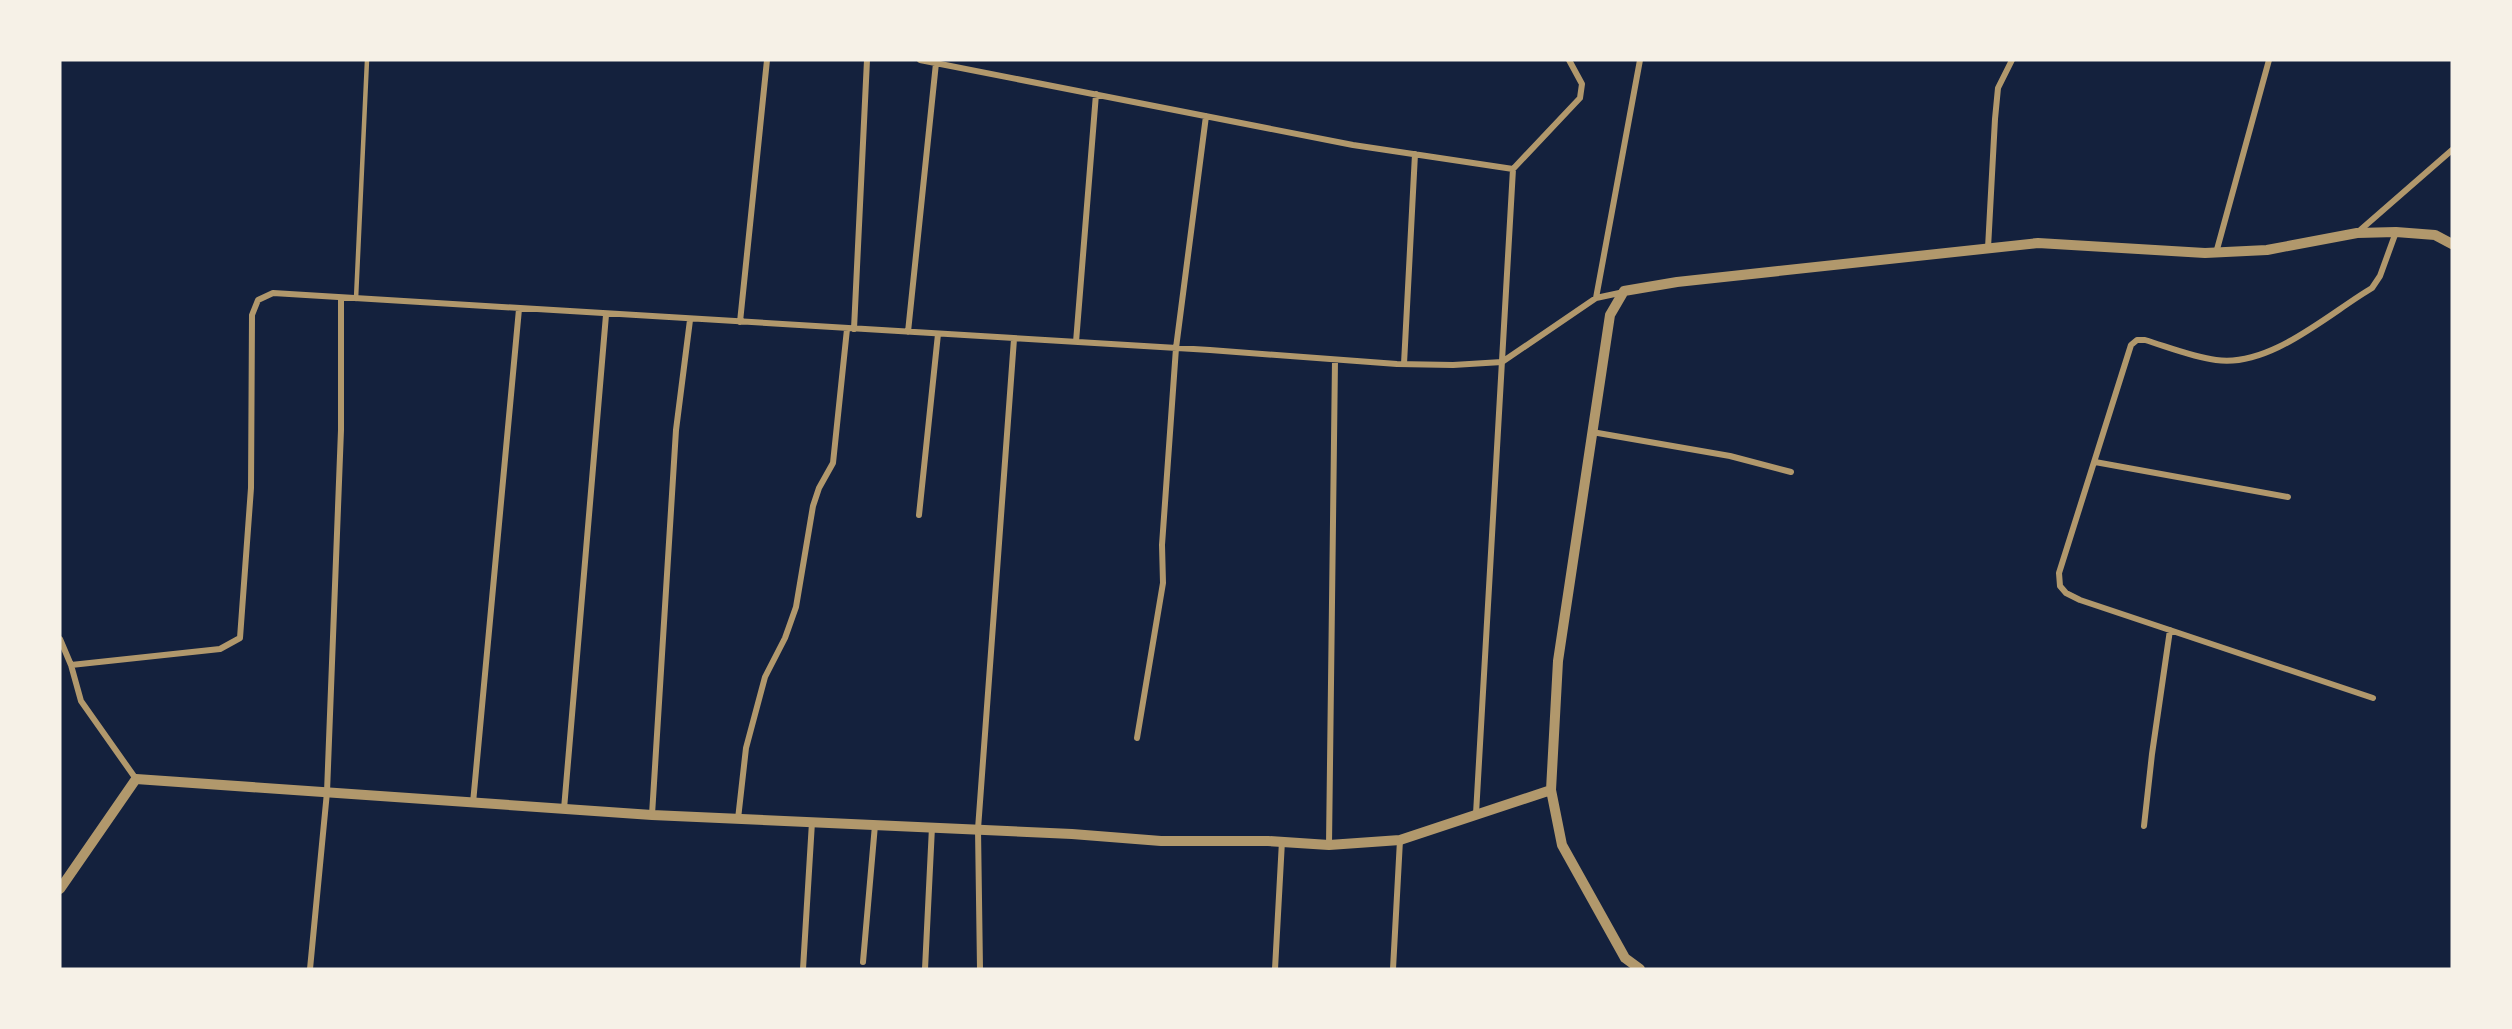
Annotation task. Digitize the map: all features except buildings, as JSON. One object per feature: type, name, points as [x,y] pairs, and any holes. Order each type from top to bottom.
[{"type":"street","points":[[740,322],[767,60]]},
{"type":"street","points":[[738,819],[746,748],[757,704],[765,678],[791,623],[813,506],[819,488],[833,463],[851,329],[867,60]]},
{"type":"street","points":[[920,60],[1353,145],[1513,169]]},
{"type":"street","points":[[1476,814],[1513,169],[1580,98],[1582,84],[1569,60]]},
{"type":"street","points":[[1596,298],[1640,60]]},
{"type":"street","points":[[1988,248],[1998,88],[2012,60]]},
{"type":"street","points":[[2216,253],[2269,60]]},
{"type":"street","points":[[908,332],[936,63]]},
{"type":"street","points":[[1076,342],[1096,94]]},
{"type":"street","points":[[1137,738],[1163,583],[1162,534],[1176,348],[1206,116]]},
{"type":"street","points":[[2357,233],[2452,150]]},
{"type":"street","points":[[1404,364],[1415,154]]},
{"type":"street","points":[[2373,698],[2080,600],[2066,593],[2060,586],[2059,573],[2131,345],[2137,340],[2145,340],[2216,360],[2232,361],[2249,359],[2282,345],[2372,288],[2380,276],[2396,232]]},
{"type":"street","points":[[71,665],[220,649],[240,638],[251,488],[252,315],[258,300],[273,293],[1176,348],[1335,360],[1477,365],[1502,362],[1596,298],[1677,282],[2038,243],[2216,253],[2267,250],[2357,233],[2396,232],[2435,235],[2452,244]]},
{"type":"street","points":[[1624,291],[1610,315],[1557,661],[1551,789],[1562,845],[1624,957],[1640,969]]},
{"type":"street","points":[[309,969],[327,792],[341,430],[341,298]]},
{"type":"street","points":[[473,803],[519,309]]},
{"type":"street","points":[[564,809],[606,315]]},
{"type":"street","points":[[652,815],[676,430],[690,320]]},
{"type":"street","points":[[919,515],[938,334]]},
{"type":"street","points":[[980,969],[978,829],[1014,339]]},
{"type":"street","points":[[1329,845],[1335,360]]},
{"type":"street","points":[[1592,432],[1730,456],[1791,472]]},
{"type":"street","points":[[2095,462],[2288,497]]},
{"type":"street","points":[[2144,826],[2170,630]]},
{"type":"street","points":[[60,639],[71,665],[81,701],[136,779]]},
{"type":"street","points":[[136,779],[652,815],[978,829],[1161,841],[1282,842],[1329,845],[1401,840],[1551,789]]},
{"type":"street","points":[[60,889],[136,779]]},
{"type":"street","points":[[802,969],[812,822]]},
{"type":"street","points":[[863,962],[875,825]]},
{"type":"street","points":[[925,969],[932,827]]},
{"type":"street","points":[[1393,969],[1401,840]]},
{"type":"street","points":[[1275,969],[1282,842]]},
{"type":"lane","points":[[356,299],[367,60]]}]
